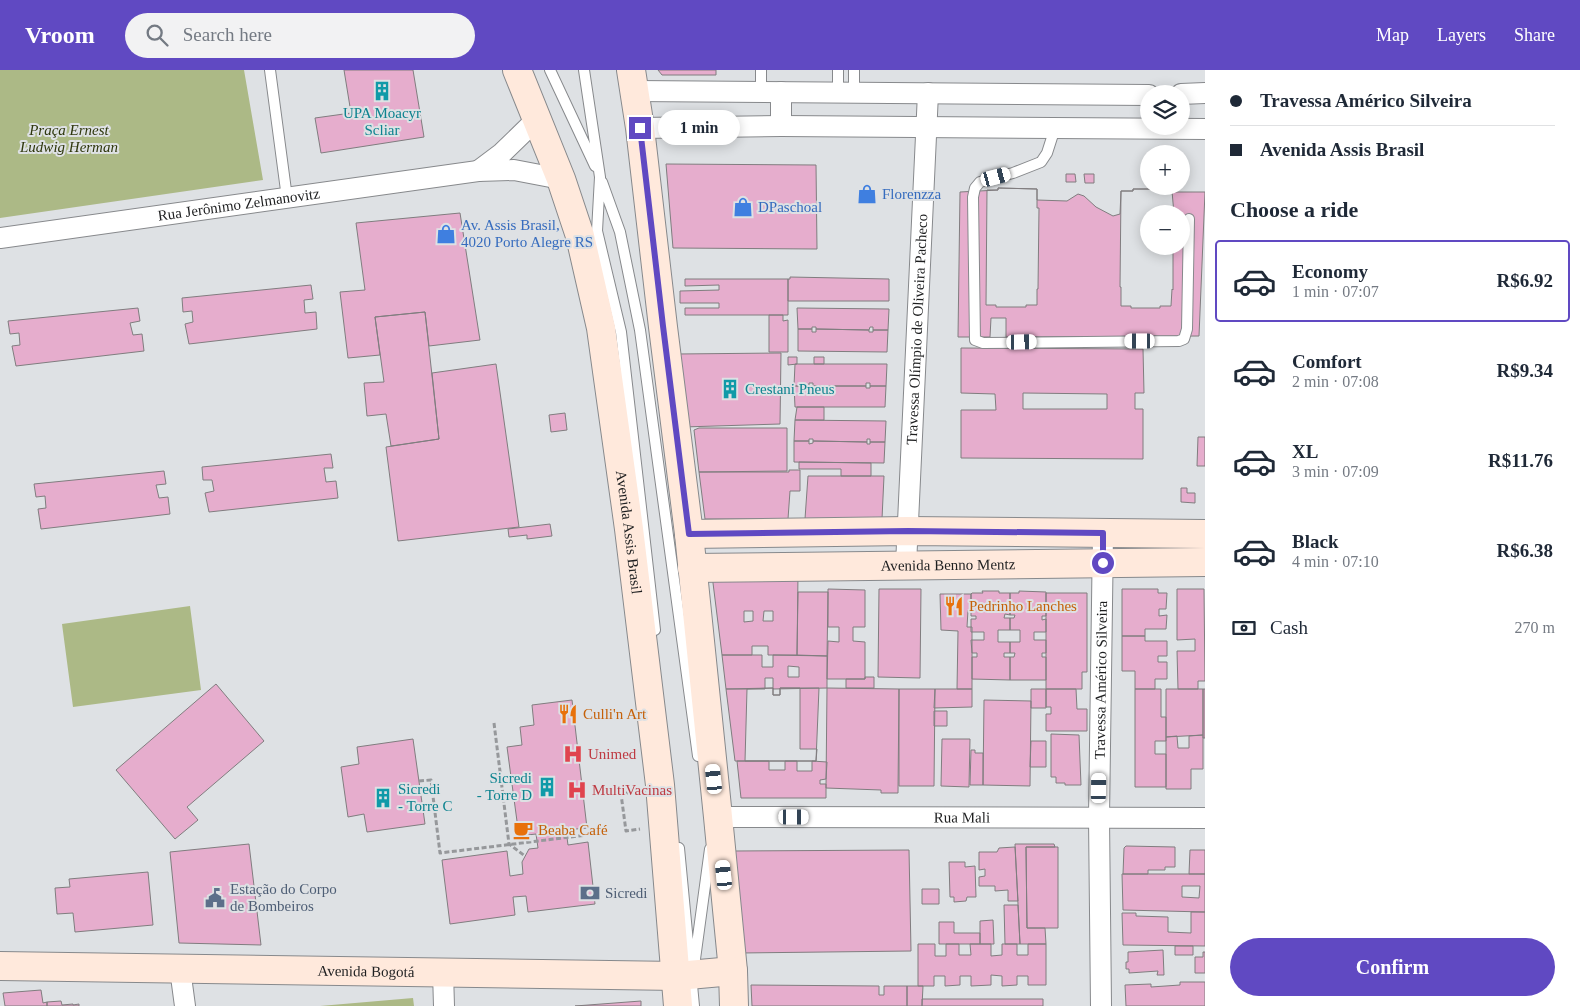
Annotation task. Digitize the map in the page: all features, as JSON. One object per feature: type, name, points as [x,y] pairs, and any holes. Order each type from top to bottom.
[{"type":"main road","name":"Avenida Assis Brasil","points":[[516,70],[561,178],[580,236],[601,328],[629,529],[685,975],[678,1006]]},
{"type":"main road","points":[[633,80],[689,534],[714,827],[733,971],[734,1006]]},
{"type":"main road","name":"Avenida Benno Mentz","points":[[689,534],[908,531],[1205,534]]},
{"type":"main road","name":"Avenida Benno Mentz","points":[[692,568],[1205,562]]},
{"type":"main road","name":"Avenida Bogotá","points":[[0,966],[685,975],[733,971]]},
{"type":"street","points":[[633,80],[761,92],[1140,95]]},
{"type":"street","points":[[781,92],[781,126]]},
{"type":"street","name":"Travessa Olímpio de Oliveira Pacheco","points":[[906,565],[928,93]]},
{"type":"street","points":[[1190,94],[1205,93]]},
{"type":"street","name":"Rua Jerônimo Zelmanovitz","points":[[478,171],[502,154],[537,119]]},
{"type":"street","points":[[640,128],[781,126],[1205,129]]},
{"type":"street","name":"Rua Jerônimo Zelmanovitz","points":[[0,238],[478,171],[514,170],[561,178]]},
{"type":"street","name":"Travessa Américo Silveira","points":[[1101,1006],[1099,817],[1103,533]]},
{"type":"street","name":"Rua Mali","points":[[714,827],[1099,817],[1205,818]]},
{"type":"street","points":[[180,969],[185,1006]]},
{"type":"street","points":[[443,972],[444,1006]]},
{"type":"lane","points":[[270,70],[288,198]]},
{"type":"lane","points":[[550,70],[600,177],[620,232],[640,330],[700,769]]},
{"type":"lane","points":[[584,70],[600,177],[597,231],[622,332],[656,637]]},
{"type":"lane","points":[[761,70],[761,92]]},
{"type":"lane","points":[[838,70],[846,92]]},
{"type":"lane","points":[[846,92],[854,70]]},
{"type":"lane","points":[[1055,128],[1047,153],[1041,162],[1013,173],[980,182],[975,188],[973,207],[975,340],[984,343],[1184,340],[1187,329],[1188,255]]},
{"type":"lane","points":[[685,975],[714,827]]},
{"type":"lane","points":[[677,835],[685,975],[694,1006]]},
{"type":"path","points":[[494,724],[509,844],[525,856]]},
{"type":"path","points":[[419,782],[431,780],[440,853],[587,835]]},
{"type":"path","points":[[635,829],[626,830],[621,794],[660,785]]},
{"type":"green space","name":"Praça Ernest Ludwig Herman","points":[[0,70],[244,70],[263,180],[0,218]]},
{"type":"green space","points":[[190,606],[201,690],[73,707],[62,624]]},
{"type":"green space","points":[[413,998],[414,1006],[320,1006]]},
{"type":"building","name":"UPA Moacyr Scliar","points":[[344,70],[413,70],[424,137],[321,153],[315,118],[351,113]]},
{"type":"building","points":[[658,70],[716,70],[716,75],[662,75]]},
{"type":"building","name":"DPaschoal","points":[[666,164],[816,165],[817,249],[673,248]]},
{"type":"building","points":[[1066,174],[1075,174],[1076,182],[1066,182]]},
{"type":"building","points":[[1084,174],[1094,174],[1094,183],[1085,183]]},
{"type":"building","points":[[998,188],[1037,189],[1037,208],[1039,208],[1037,305],[996,307],[996,305],[986,305],[987,190],[998,190]]},
{"type":"building","points":[[998,188],[1037,189],[1037,200],[1067,201],[1078,194],[1113,216],[1120,214],[1121,191],[1140,189],[1140,195],[1190,195],[1190,192],[1205,192],[1199,336],[1006,337],[1006,318],[991,318],[990,337],[958,337],[960,192],[998,190]]},
{"type":"building","points":[[1133,189],[1140,189],[1140,195],[1172,195],[1173,205],[1140,205],[1140,255],[1173,255],[1171,306],[1131,308],[1131,306],[1121,306],[1121,191],[1133,191]]},
{"type":"building","points":[[460,213],[480,340],[429,346],[425,312],[375,317],[380,355],[348,358],[340,292],[365,290],[356,223]]},
{"type":"building","points":[[790,277],[889,279],[889,301],[788,301],[788,279]]},
{"type":"building","points":[[685,279],[788,279],[788,315],[685,315],[685,308],[719,308],[719,303],[680,303],[680,291],[719,290],[719,285],[685,286]]},
{"type":"building","points":[[311,285],[313,299],[304,300],[305,313],[316,312],[317,329],[189,344],[185,324],[193,322],[192,311],[183,312],[182,298]]},
{"type":"building","points":[[138,308],[140,321],[130,323],[133,335],[142,334],[144,351],[16,366],[12,346],[20,345],[19,333],[10,334],[8,321]]},
{"type":"building","points":[[797,308],[889,309],[888,330],[873,330],[873,327],[870,327],[869,330],[816,329],[816,327],[812,327],[812,329],[798,329]]},
{"type":"building","points":[[425,312],[439,439],[391,446],[386,414],[367,416],[364,383],[384,382],[375,317]]},
{"type":"building","points":[[769,315],[783,315],[783,321],[788,320],[788,352],[769,352]]},
{"type":"building","points":[[798,329],[812,329],[812,332],[816,332],[816,329],[869,330],[869,332],[873,332],[873,330],[888,330],[887,352],[798,351]]},
{"type":"building","points":[[961,348],[1143,349],[1144,393],[1135,393],[1135,409],[1143,409],[1143,459],[961,458],[961,410],[996,410],[995,394],[961,393]],"holes":[[[1023,393],[1107,394],[1107,409],[1023,409]]]},
{"type":"building","name":"Crestani Pneus","points":[[781,353],[780,424],[683,427],[677,354]]},
{"type":"building","points":[[788,357],[797,357],[797,364],[788,365]]},
{"type":"building","points":[[814,357],[824,357],[824,364],[814,364]]},
{"type":"building","points":[[496,364],[519,527],[398,541],[386,447],[439,439],[432,373]]},
{"type":"building","points":[[795,364],[887,364],[886,386],[870,386],[870,383],[866,383],[866,386],[813,386],[813,383],[809,383],[809,386],[794,386]]},
{"type":"building","points":[[794,386],[809,386],[809,388],[813,388],[813,386],[866,386],[866,388],[870,388],[870,386],[886,386],[885,407],[795,407]]},
{"type":"building","points":[[797,407],[824,407],[824,420],[795,420]]},
{"type":"building","points":[[565,413],[567,430],[551,432],[549,415]]},
{"type":"building","points":[[795,420],[886,421],[885,442],[870,442],[870,439],[867,439],[867,442],[813,441],[813,439],[809,439],[809,441],[794,441]]},
{"type":"building","points":[[699,428],[787,428],[787,471],[699,472],[694,430]]},
{"type":"building","points":[[1198,437],[1205,437],[1205,466],[1197,466]]},
{"type":"building","points":[[794,441],[809,441],[809,444],[813,443],[813,441],[867,442],[867,444],[870,444],[870,442],[885,442],[884,463],[794,462]]},
{"type":"building","points":[[331,454],[333,468],[324,468],[326,482],[336,481],[338,498],[209,512],[205,493],[214,491],[212,480],[203,480],[202,467]]},
{"type":"building","points":[[799,462],[871,463],[871,476],[841,476],[841,469],[799,469]]},
{"type":"building","points":[[789,470],[800,470],[800,491],[790,491],[788,519],[705,519],[699,472],[789,472]]},
{"type":"building","points":[[164,471],[166,484],[156,485],[159,498],[168,497],[170,514],[41,529],[38,509],[46,508],[45,496],[36,497],[34,484]]},
{"type":"building","points":[[808,476],[884,476],[882,519],[805,519]]},
{"type":"building","points":[[1181,488],[1187,488],[1187,493],[1195,493],[1195,503],[1181,502]]},
{"type":"building","points":[[550,524],[552,536],[527,539],[527,535],[509,537],[508,529]]},
{"type":"building","points":[[798,574],[797,655],[768,655],[768,646],[752,646],[752,655],[722,655],[712,575]],"holes":[[[744,611],[753,611],[753,621],[744,622]],[[764,611],[773,611],[773,621],[763,621]]]},
{"type":"building","points":[[828,589],[865,590],[865,627],[853,627],[853,641],[865,642],[865,679],[827,679],[828,641],[839,642],[839,627],[828,627]]},
{"type":"building","points":[[879,589],[921,589],[920,678],[878,677]]},
{"type":"building","points":[[1122,589],[1158,589],[1158,593],[1167,593],[1166,609],[1159,609],[1159,616],[1167,615],[1166,629],[1145,629],[1145,636],[1122,636]]},
{"type":"building","points":[[1177,589],[1204,589],[1205,681],[1198,681],[1198,689],[1178,689],[1177,651],[1195,651],[1195,639],[1177,640]]},
{"type":"building","points":[[982,591],[1010,593],[1010,615],[1005,614],[1004,618],[1010,618],[1010,630],[998,630],[998,642],[1010,642],[1010,653],[1004,653],[1004,657],[1010,657],[1010,680],[972,679],[972,657],[977,657],[977,653],[972,653],[971,640],[984,640],[984,632],[971,632],[971,619],[976,619],[976,616],[971,616],[971,594],[983,593]]},
{"type":"building","points":[[1019,591],[1046,592],[1046,616],[1042,616],[1042,620],[1046,619],[1046,632],[1034,632],[1034,640],[1046,640],[1046,653],[1042,653],[1042,657],[1046,657],[1046,680],[1010,680],[1010,657],[1014,657],[1015,653],[1010,653],[1010,642],[1020,642],[1020,630],[1010,630],[1010,618],[1014,618],[1015,615],[1010,615],[1010,593],[1019,593]]},
{"type":"building","points":[[798,592],[828,592],[827,656],[797,655]]},
{"type":"building","points":[[1046,593],[1087,593],[1087,672],[1082,672],[1082,689],[1046,689]]},
{"type":"building","points":[[940,594],[971,594],[971,610],[968,610],[967,627],[972,627],[972,689],[957,689],[958,631],[941,630]]},
{"type":"building","points":[[1122,636],[1145,636],[1145,641],[1167,641],[1167,656],[1158,656],[1158,662],[1167,662],[1167,679],[1155,679],[1155,689],[1135,689],[1135,671],[1122,671]]},
{"type":"building","points":[[722,655],[762,655],[762,667],[773,667],[773,655],[827,656],[827,688],[773,689],[773,678],[765,678],[765,689],[726,689]],"holes":[[[788,666],[799,667],[799,677],[788,677]]]},
{"type":"building","points":[[865,677],[874,677],[874,688],[846,688],[846,679],[865,679]]},
{"type":"building","points":[[216,684],[264,741],[187,807],[198,820],[175,839],[116,770]]},
{"type":"building","points":[[773,688],[773,695],[780,695],[780,688],[819,688],[816,761],[735,761],[726,689]]},
{"type":"building","points":[[773,688],[773,695],[780,695],[780,688],[800,688],[800,749],[817,749],[816,761],[745,761],[747,689]]},
{"type":"building","points":[[827,688],[899,689],[898,793],[881,793],[881,790],[826,788]]},
{"type":"building","points":[[899,689],[935,689],[934,786],[899,786]]},
{"type":"building","points":[[935,689],[972,689],[972,707],[934,708]]},
{"type":"building","points":[[1031,689],[1046,689],[1046,708],[1031,708]]},
{"type":"building","points":[[1046,689],[1076,689],[1077,709],[1087,709],[1087,731],[1046,731],[1046,714],[1051,714],[1051,707],[1046,707]]},
{"type":"building","points":[[1135,689],[1161,689],[1161,717],[1166,717],[1166,741],[1155,741],[1155,754],[1166,754],[1166,787],[1135,787]]},
{"type":"building","points":[[1166,689],[1203,689],[1203,735],[1166,737]]},
{"type":"building","points":[[1203,689],[1205,689],[1205,738],[1203,738]]},
{"type":"building","name":"Sicredi - Torre D","points":[[572,700],[587,828],[566,830],[568,845],[588,842],[595,904],[528,912],[526,896],[513,897],[515,915],[450,924],[442,860],[507,851],[510,876],[523,874],[522,862],[529,849],[538,848],[536,834],[519,836],[507,747],[522,745],[520,727],[534,725],[532,705]]},
{"type":"building","points":[[984,700],[1031,701],[1030,786],[983,785]]},
{"type":"building","points":[[934,711],[947,711],[947,726],[934,726]]},
{"type":"building","points":[[1051,734],[1079,735],[1081,785],[1056,783],[1056,777],[1051,777]]},
{"type":"building","points":[[1203,735],[1203,769],[1191,769],[1191,789],[1166,789],[1166,737],[1177,736],[1178,748],[1189,748],[1189,736]]},
{"type":"building","name":"Sicredi - Torre C","points":[[413,739],[425,824],[367,832],[364,814],[348,817],[341,767],[359,764],[357,747]]},
{"type":"building","points":[[942,739],[970,739],[969,787],[941,786]]},
{"type":"building","points":[[1031,741],[1046,741],[1046,767],[1030,767]]},
{"type":"building","points":[[971,750],[975,750],[975,753],[983,753],[983,785],[970,785]]},
{"type":"building","points":[[737,761],[769,761],[769,770],[785,770],[785,761],[797,761],[797,771],[812,771],[812,761],[827,762],[826,779],[820,780],[820,784],[826,784],[826,798],[741,798]]},
{"type":"building","name":"Estação do Corpo de Bombeiros","points":[[249,844],[261,945],[179,943],[170,852]]},
{"type":"building","points":[[1015,844],[1054,844],[1055,847],[1026,847],[1027,928],[1045,928],[1046,944],[1020,944]]},
{"type":"building","points":[[1126,846],[1175,847],[1175,867],[1165,867],[1165,870],[1148,870],[1148,874],[1123,874],[1124,848]]},
{"type":"building","points":[[1015,847],[1018,901],[1008,901],[1008,890],[995,891],[995,886],[979,886],[979,877],[985,876],[985,869],[979,870],[979,852],[997,852],[999,848]]},
{"type":"building","points":[[1026,847],[1058,847],[1058,928],[1027,928]]},
{"type":"building","points":[[909,850],[911,951],[741,953],[734,851]]},
{"type":"building","points":[[1190,850],[1205,850],[1205,874],[1189,874]]},
{"type":"building","points":[[949,862],[965,862],[965,867],[975,866],[976,897],[967,897],[966,901],[954,902],[954,897],[950,897]]},
{"type":"building","points":[[148,872],[153,925],[75,932],[73,913],[57,914],[55,888],[70,887],[69,879]]},
{"type":"building","points":[[1122,874],[1205,874],[1205,912],[1123,910]],"holes":[[[1182,886],[1200,886],[1199,898],[1182,897]]]},
{"type":"building","points":[[922,889],[939,889],[939,904],[922,904]]},
{"type":"building","points":[[1004,905],[1018,905],[1020,944],[1005,944]]},
{"type":"building","points":[[1191,912],[1205,912],[1205,946],[1123,945],[1122,913],[1136,913],[1136,916],[1168,917],[1168,932],[1191,933]]},
{"type":"building","points":[[993,920],[994,944],[980,944],[980,921]]},
{"type":"building","points":[[939,922],[954,922],[954,933],[980,933],[980,944],[939,944]]},
{"type":"building","points":[[918,944],[935,944],[935,956],[946,956],[946,944],[959,944],[959,955],[971,955],[970,944],[991,944],[991,956],[1002,955],[1002,944],[1017,944],[1017,955],[1028,955],[1028,944],[1046,944],[1046,985],[1028,985],[1028,976],[1017,976],[1017,985],[1002,986],[1002,976],[991,975],[991,985],[971,986],[971,976],[960,976],[960,985],[945,986],[945,976],[934,976],[934,986],[918,986]]},
{"type":"building","points":[[1175,946],[1193,946],[1193,955],[1175,955]]},
{"type":"building","points":[[1163,950],[1164,975],[1157,975],[1158,971],[1129,973],[1129,969],[1126,969],[1128,952]]},
{"type":"building","points":[[1203,952],[1205,952],[1205,973],[1195,973],[1195,957],[1203,957]]},
{"type":"building","points":[[1180,982],[1205,982],[1205,1006],[1126,1006],[1125,985],[1151,984],[1151,987],[1180,985]]},
{"type":"building","points":[[751,985],[879,986],[879,995],[884,995],[884,986],[907,986],[907,1006],[752,1006]]},
{"type":"building","points":[[907,986],[923,986],[922,1006],[907,1006]]},
{"type":"building","points":[[41,990],[43,1003],[47,1002],[47,1006],[5,1006],[3,993]]},
{"type":"building","points":[[922,999],[1043,999],[1043,1006],[922,1006]]},
{"type":"building","points":[[61,1001],[62,1005],[79,1004],[79,1006],[47,1006],[47,1002]]},
{"type":"building","points":[[641,1001],[641,1006],[575,1006]]},
{"type":"place","name":"UPA Moacyr Scliar","points":[[382,91]]},
{"type":"place","name":"Florenzza","points":[[867,194]]},
{"type":"place","name":"DPaschoal","points":[[743,207]]},
{"type":"place","name":"Av. Assis Brasil, 4020 Porto Alegre RS","points":[[446,234]]},
{"type":"place","name":"Crestani Pneus","points":[[730,389]]},
{"type":"place","name":"Pedrinho Lanches","points":[[954,606]]},
{"type":"place","name":"Culli'n Art","points":[[568,714]]},
{"type":"place","name":"Unimed","points":[[573,754]]},
{"type":"place","name":"Sicredi - Torre D","points":[[547,787]]},
{"type":"place","name":"MultiVacinas","points":[[577,790]]},
{"type":"place","name":"Sicredi - Torre C","points":[[383,798]]},
{"type":"place","name":"Beaba Café","points":[[523,830]]},
{"type":"place","name":"Sicredi","points":[[590,893]]},
{"type":"place","name":"Estação do Corpo de Bombeiros","points":[[215,898]]},
{"type":"route","points":[[640,128],[689,534],[908,531],[1103,533],[1103,563]]}]
